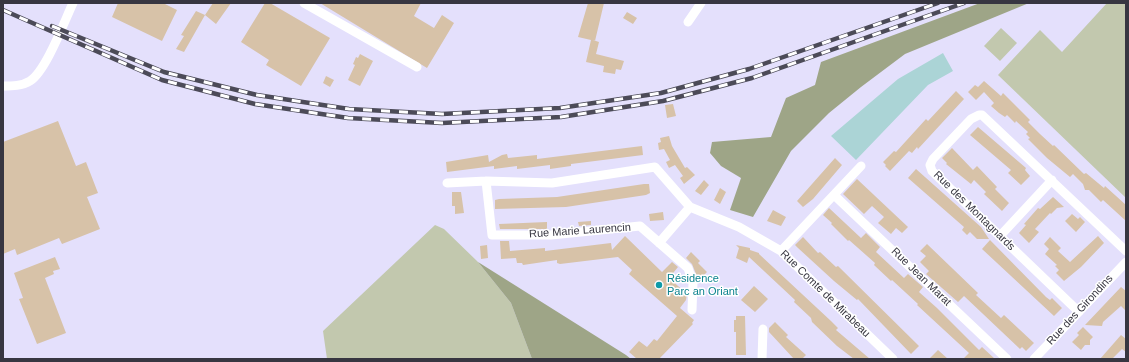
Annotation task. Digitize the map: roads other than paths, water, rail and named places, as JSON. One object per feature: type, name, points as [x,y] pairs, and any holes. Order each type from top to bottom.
[{"type":"street","points":[[3,86],[16,86],[31,81],[45,64],[73,3]]},
{"type":"street","points":[[304,3],[417,67]]},
{"type":"street","points":[[688,22],[701,3]]},
{"type":"street","name":"Rue des Montagnards","points":[[1079,312],[932,171],[930,165],[933,159],[975,116],[982,115],[1126,251]]},
{"type":"street","points":[[781,251],[861,166]]},
{"type":"street","points":[[447,183],[491,181],[552,183],[655,167],[690,207],[659,243]]},
{"type":"street","points":[[1000,236],[1052,180]]},
{"type":"street","name":"Rue Marie Laurencin","points":[[491,181],[492,235],[551,235],[640,226],[688,268],[693,283],[692,310]]},
{"type":"street","name":"Rue Jean Marat","points":[[834,195],[1007,359]]},
{"type":"street","name":"Rue Comte de Mirabeau","points":[[690,207],[739,227],[781,251],[893,359]]},
{"type":"street","name":"Rue des Girondins","points":[[1034,359],[1126,262]]},
{"type":"street","points":[[763,329],[763,358]]},
{"type":"railway","points":[[52,26],[164,72],[257,95],[349,109],[442,114],[560,108],[661,93],[749,69],[938,3]]},
{"type":"railway","points":[[3,10],[162,80],[255,104],[348,118],[442,123],[561,117],[663,101],[752,78],[964,3]]},
{"type":"place","name":"Résidence Parc an Oriant","points":[[659,285]]}]
